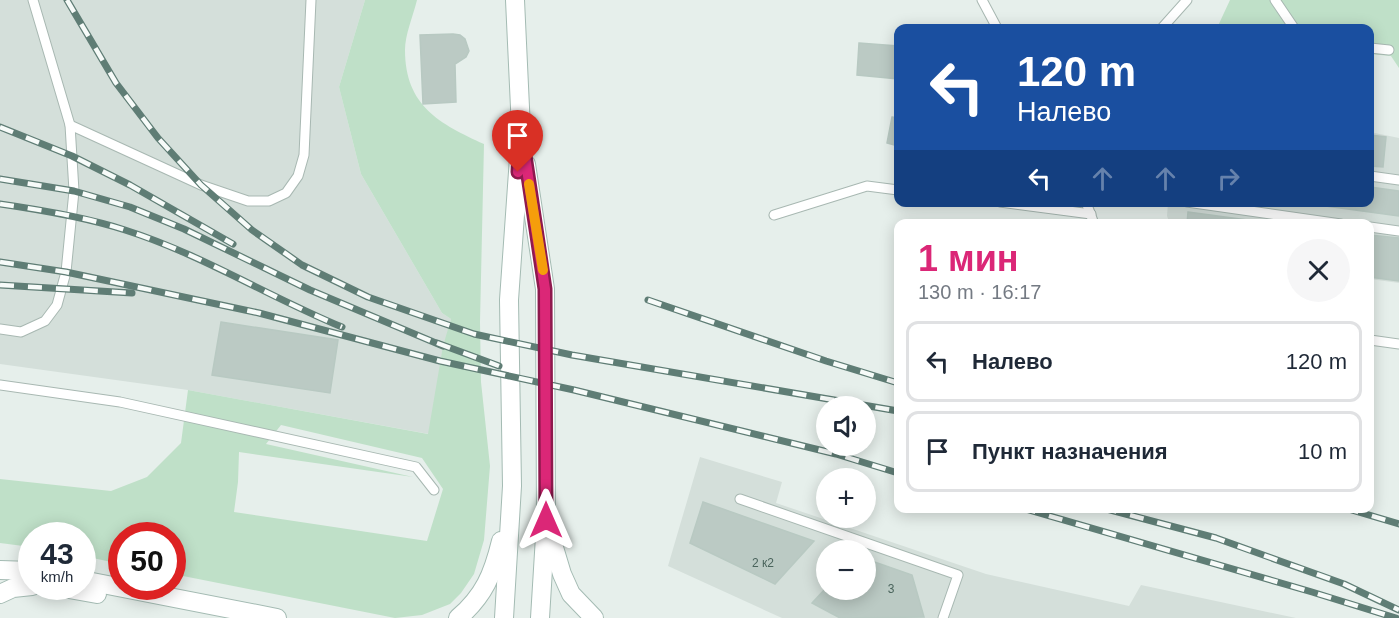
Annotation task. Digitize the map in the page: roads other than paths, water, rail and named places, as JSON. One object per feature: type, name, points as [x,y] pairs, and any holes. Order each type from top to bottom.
[{"type":"main road","points":[[515,0],[521,129],[545,289],[546,520],[540,618]]},
{"type":"main road","points":[[504,618],[513,486],[509,300],[521,129]]},
{"type":"main road","points":[[458,618],[487,586],[497,559],[513,486]]},
{"type":"main road","points":[[546,520],[562,574],[571,594],[594,618]]},
{"type":"main road","points":[[0,570],[18,571]]},
{"type":"main road","points":[[96,583],[277,618]]},
{"type":"main road","points":[[0,594],[18,587]]},
{"type":"main road","points":[[96,595],[216,618]]},
{"type":"lane","points":[[0,329],[21,332],[45,321],[57,305],[66,272],[74,191],[70,125],[33,0]]},
{"type":"lane","points":[[70,125],[201,185],[248,201],[269,201],[286,193],[298,176],[304,155],[310,0]]},
{"type":"lane","points":[[982,0],[995,24]]},
{"type":"lane","points":[[1166,24],[1187,0]]},
{"type":"lane","points":[[1275,0],[1291,24]]},
{"type":"lane","points":[[1374,48],[1389,50]]},
{"type":"lane","points":[[1374,177],[1399,180]]},
{"type":"lane","points":[[774,215],[867,186],[894,189]]},
{"type":"lane","points":[[1027,207],[1092,219]]},
{"type":"lane","points":[[1222,207],[1306,219]]},
{"type":"lane","points":[[1374,228],[1399,231]]},
{"type":"lane","points":[[1374,341],[1399,344]]},
{"type":"lane","points":[[0,385],[120,402],[417,466],[434,490]]},
{"type":"lane","points":[[740,499],[958,574],[943,618]]},
{"type":"railway","points":[[67,0],[116,83],[158,138],[201,185],[252,230],[302,265],[368,297],[474,334],[572,355],[894,410]]},
{"type":"railway","points":[[0,127],[72,156],[130,185],[233,244]]},
{"type":"railway","points":[[0,179],[74,191],[130,207],[184,229],[310,290],[443,346]]},
{"type":"railway","points":[[0,204],[47,211],[110,225],[153,240],[208,263],[342,327]]},
{"type":"railway","points":[[0,262],[66,272],[259,313],[440,361],[574,390],[836,454],[894,472]]},
{"type":"railway","points":[[0,285],[132,293]]},
{"type":"railway","points":[[648,300],[894,382]]},
{"type":"railway","points":[[437,343],[499,366]]},
{"type":"railway","points":[[1039,513],[1396,618]]},
{"type":"railway","points":[[1122,513],[1216,538],[1344,584],[1399,610]]},
{"type":"railway","points":[[1362,513],[1399,524]]}]
